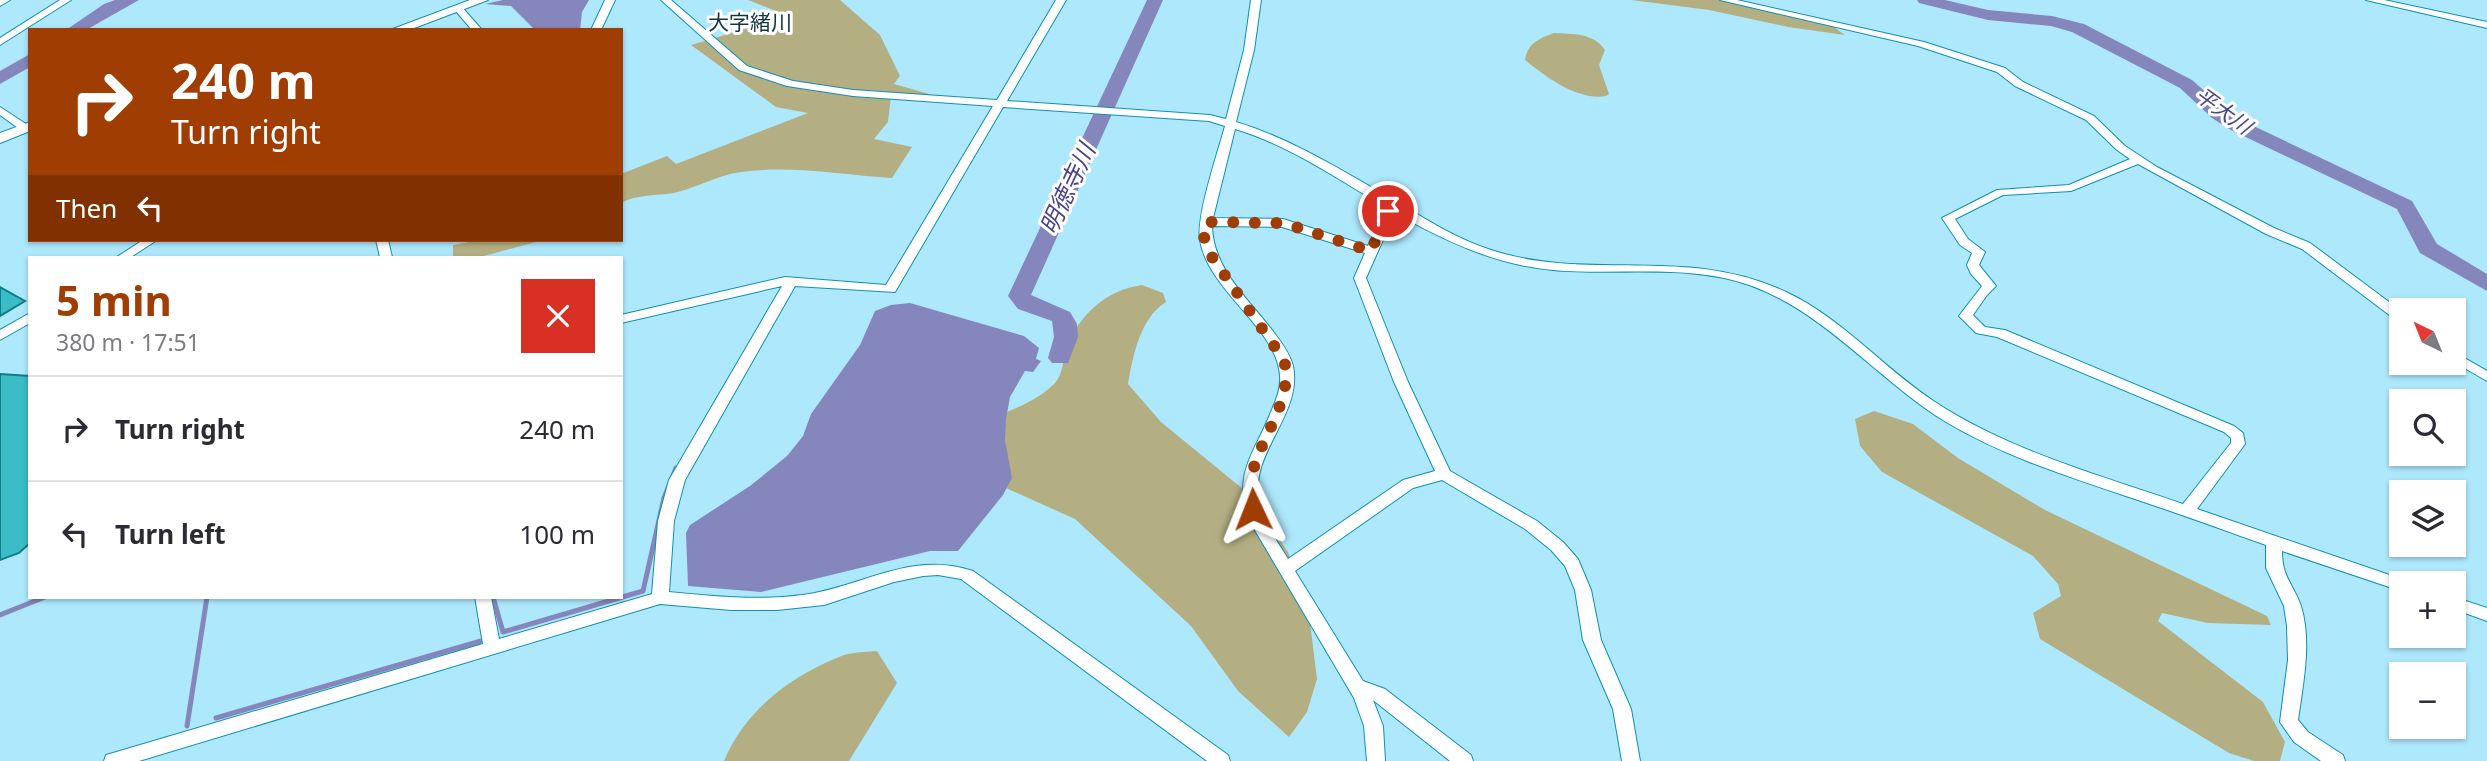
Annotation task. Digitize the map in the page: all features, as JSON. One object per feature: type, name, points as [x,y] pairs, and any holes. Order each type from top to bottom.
[{"type":"main road","points":[[402,28],[482,0]]},
{"type":"main road","points":[[0,138],[27,127]]},
{"type":"street","points":[[0,3],[5,0]]},
{"type":"street","points":[[0,42],[61,6],[66,0]]},
{"type":"street","points":[[597,28],[610,0]]},
{"type":"street","points":[[666,0],[728,58],[764,76],[832,91],[1182,115],[1230,123],[1265,135],[1475,248],[1522,263],[1556,267],[1695,268],[1731,275],[1768,287],[1810,310],[1899,383],[1952,419],[2030,457],[2389,581]]},
{"type":"street","points":[[623,319],[791,281],[890,289],[1061,0]]},
{"type":"street","points":[[1256,0],[1249,50],[1206,222],[1204,240],[1210,254],[1284,360],[1287,372],[1283,394],[1249,486],[1253,509],[1329,642],[1361,687],[1374,728],[1376,761]]},
{"type":"street","points":[[1725,0],[1921,44],[1987,64],[2020,84],[2090,118],[2137,160],[2270,231],[2306,246],[2389,308]]},
{"type":"street","points":[[2371,0],[2487,25]]},
{"type":"street","points":[[458,8],[475,28]]},
{"type":"street","points":[[0,110],[27,127]]},
{"type":"street","points":[[2137,160],[2071,188],[2001,192],[1948,218],[1964,242],[1979,252],[1973,265],[1975,271],[1990,286],[1982,292],[1966,316],[1981,330],[2000,334],[2229,429],[2238,436],[2238,444],[2186,512]]},
{"type":"street","points":[[1393,205],[1360,278],[1401,382],[1444,474],[1531,526],[1557,546],[1572,563],[1583,590],[1592,640],[1622,709],[1631,761]]},
{"type":"street","points":[[1206,222],[1283,223],[1371,251]]},
{"type":"street","points":[[125,256],[148,242]]},
{"type":"street","points":[[660,598],[666,521],[677,480],[791,281]]},
{"type":"street","points":[[0,336],[28,318]]},
{"type":"street","points":[[2480,368],[2487,377]]},
{"type":"street","points":[[1286,569],[1408,484],[1444,474]]},
{"type":"street","points":[[2274,542],[2274,568],[2292,606],[2296,626],[2297,660],[2289,722],[2301,737],[2336,761]]},
{"type":"street","points":[[113,761],[660,598],[751,606],[793,603],[843,593],[922,570],[959,571],[1221,761]]},
{"type":"street","points":[[483,599],[492,648]]},
{"type":"street","points":[[2466,607],[2487,615]]},
{"type":"street","points":[[1361,687],[1379,694],[1464,761]]},
{"type":"shaded area","points":[[748,0],[840,0],[880,35],[900,76],[894,84],[940,97],[891,96],[888,122],[874,139],[912,147],[892,178],[797,170],[760,170],[732,174],[674,193],[623,202],[623,173],[667,156],[676,164],[808,113],[776,107],[691,45],[752,27],[746,20],[776,11]]},
{"type":"shaded area","points":[[1631,0],[1733,0],[1831,25],[1845,35],[1788,27],[1709,10]]},
{"type":"shaded area","points":[[1554,33],[1589,37],[1600,44],[1605,50],[1599,65],[1609,94],[1595,97],[1574,91],[1552,80],[1525,60],[1535,42]]},
{"type":"shaded area","points":[[469,242],[536,242],[484,256],[453,256],[453,245]]},
{"type":"shaded area","points":[[1142,285],[1163,293],[1166,302],[1150,318],[1139,338],[1128,384],[1161,422],[1249,494],[1288,552],[1308,606],[1317,679],[1307,712],[1289,737],[1238,691],[1191,626],[1075,519],[1008,489],[975,461],[973,424],[1016,408],[1046,391],[1058,380],[1072,335],[1087,314],[1117,292]]},
{"type":"shaded area","points":[[1874,411],[1913,424],[1958,458],[2045,510],[2267,616],[2271,625],[2208,623],[2162,613],[2158,621],[2263,702],[2285,742],[2280,761],[2254,761],[2229,753],[2040,639],[2033,613],[2061,596],[2058,584],[2033,556],[1882,472],[1860,446],[1855,419]]},
{"type":"shaded area","points":[[877,651],[897,683],[849,761],[724,761],[733,743],[756,711],[786,686],[843,655]]},
{"type":"water","points":[[503,0],[589,0],[582,12],[580,28],[533,28],[511,6],[485,4]]},
{"type":"water","points":[[910,303],[1024,336],[1039,348],[1036,359],[1041,361],[1033,372],[1025,371],[1010,397],[1005,440],[1012,478],[1003,495],[958,551],[930,551],[761,592],[688,586],[686,533],[690,525],[750,486],[787,456],[803,436],[811,414],[860,345],[875,311],[891,305]]},
{"type":"building","points":[[0,287],[25,301],[0,316]]},
{"type":"building","points":[[0,374],[28,376],[28,545],[19,553],[0,560]]},
{"type":"waterway","points":[[77,28],[110,7],[131,0]]},
{"type":"waterway","name":"明徳寺川","points":[[1060,358],[1066,337],[1066,324],[1062,316],[1026,304],[1019,296],[1155,0]]},
{"type":"waterway","name":"平大川","points":[[1925,0],[1988,15],[2052,21],[2078,28],[2186,84],[2219,114],[2238,126],[2405,205],[2428,248],[2487,284]]},
{"type":"waterway","points":[[0,79],[28,60]]},
{"type":"waterway","points":[[623,597],[643,591],[664,498],[676,468]]},
{"type":"waterway","points":[[0,615],[40,599]]},
{"type":"waterway","points":[[187,726],[207,599]]},
{"type":"waterway","points":[[494,599],[503,632],[616,599]]},
{"type":"waterway","points":[[216,718],[481,641]]},
{"type":"district","name":"大字緒川","points":[[750,23]]},
{"type":"route","points":[[1253,509],[1249,486],[1283,394],[1287,372],[1284,360],[1210,254],[1204,240],[1206,222],[1283,223],[1371,251],[1388,211]]}]
